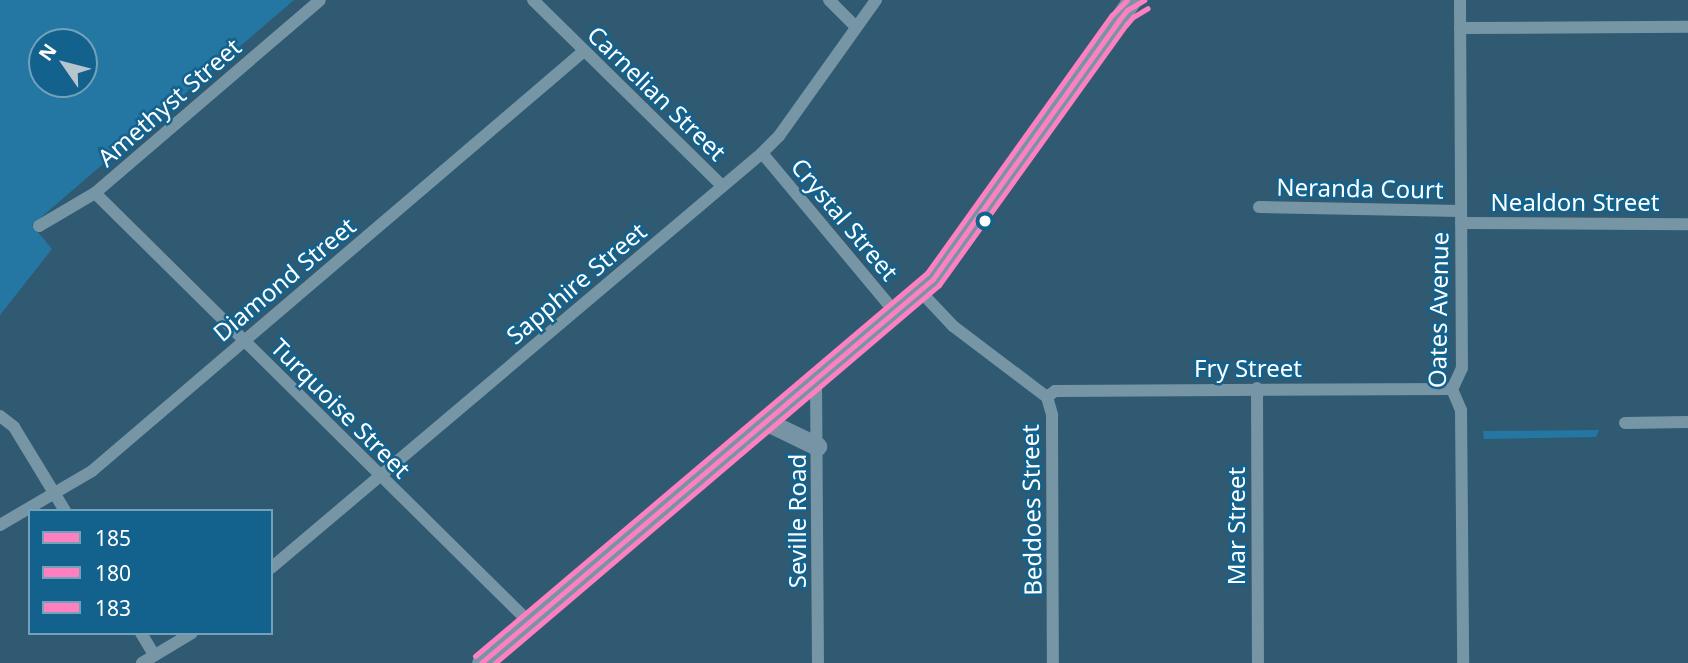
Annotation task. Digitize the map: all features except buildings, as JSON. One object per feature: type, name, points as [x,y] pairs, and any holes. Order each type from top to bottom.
[{"type":"main road","points":[[487,661],[529,622],[920,291],[947,262],[1135,3]]},
{"type":"main road","points":[[765,421],[817,446]]},
{"type":"street","name":"Amethyst Street","points":[[39,226],[95,192],[320,0]]},
{"type":"street","name":"Carnelian Street","points":[[533,0],[722,186]]},
{"type":"street","points":[[829,0],[856,27]]},
{"type":"street","name":"Sapphire Street","points":[[273,566],[762,153],[779,136],[876,0]]},
{"type":"street","name":"Oates Avenue","points":[[1460,0],[1462,368],[1452,389],[1461,410],[1462,663]]},
{"type":"street","points":[[1460,28],[1688,27]]},
{"type":"street","name":"Diamond Street","points":[[0,525],[92,471],[584,51]]},
{"type":"street","name":"Crystal Street","points":[[762,153],[895,312]]},
{"type":"street","name":"Turquoise Street","points":[[95,192],[529,622]]},
{"type":"street","name":"Neranda Court","points":[[1259,206],[1461,217]]},
{"type":"street","name":"Nealdon Street","points":[[1461,217],[1688,224]]},
{"type":"street","name":"Beddoes Street","points":[[920,291],[953,326],[1047,397],[1052,415],[1054,663]]},
{"type":"street","name":"Seville Road","points":[[816,379],[818,663]]},
{"type":"street","name":"Mar Street","points":[[1257,388],[1258,663]]},
{"type":"street","name":"Fry Street","points":[[1047,397],[1055,391],[1452,389]]},
{"type":"street","points":[[0,416],[14,427],[64,509]]},
{"type":"street","points":[[1625,423],[1688,422]]},
{"type":"street","points":[[142,635],[154,655]]},
{"type":"street","points":[[142,663],[189,635]]},
{"type":"shaded area","points":[[0,0],[294,0],[32,225],[52,249],[0,315]]},
{"type":"shaded area","points":[[1599,430],[1596,437],[1484,439],[1483,431]]},
{"type":"transit line","name":"183","points":[[475,656],[927,273],[1112,15],[1127,0]]},
{"type":"transit line","name":"185","points":[[481,663],[933,279],[1119,20],[1127,10],[1144,0]]},
{"type":"transit line","name":"180","points":[[495,663],[939,285],[1126,25],[1148,8]]}]
